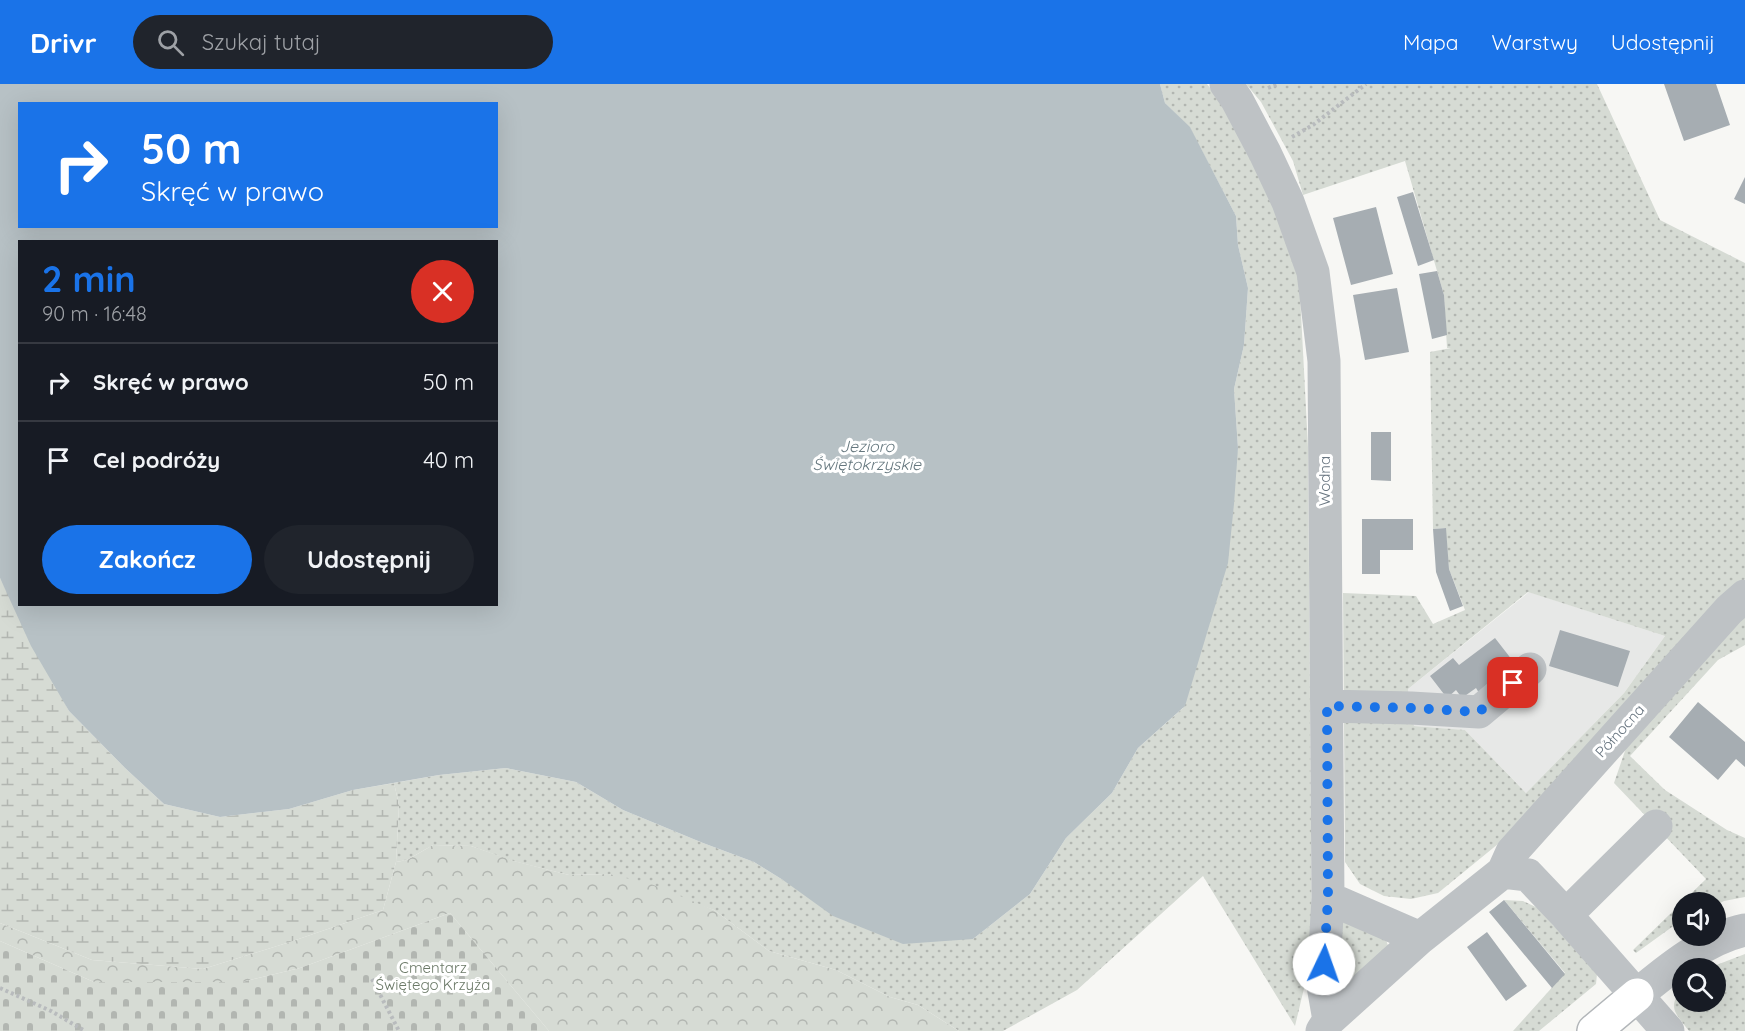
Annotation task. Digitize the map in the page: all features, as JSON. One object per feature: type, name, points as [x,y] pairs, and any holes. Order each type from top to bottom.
[{"type":"main road","points":[[1594,1031],[1637,995]]},
{"type":"street","name":"Wodna","points":[[1226,84],[1238,100],[1266,153],[1288,202],[1313,272],[1324,361],[1328,898],[1323,986],[1326,1025]]},
{"type":"street","name":"Północna","points":[[1503,872],[1512,852],[1745,596]]},
{"type":"street","points":[[1327,706],[1479,712],[1530,669]]},
{"type":"street","points":[[1566,915],[1656,826]]},
{"type":"street","points":[[1326,1025],[1420,938],[1503,872],[1528,875],[1668,1031]]},
{"type":"street","points":[[1328,898],[1420,938]]},
{"type":"street","points":[[1637,995],[1671,967],[1703,947],[1745,930]]},
{"type":"path","points":[[1266,153],[1313,125],[1366,84]]},
{"type":"path","points":[[372,979],[399,1031]]},
{"type":"path","points":[[0,988],[51,1011],[85,1031]]},
{"type":"shaded area","points":[[1529,592],[1665,636],[1624,693],[1526,793],[1465,730],[1414,726],[1408,689]]},
{"type":"green space","points":[[1160,84],[1207,84],[1234,119],[1265,178],[1299,275],[1308,447],[1312,955],[1295,1026],[1203,876],[1077,990],[1003,1031],[959,1031],[918,1005],[890,997],[836,970],[769,951],[714,910],[609,874],[569,875],[513,861],[471,846],[433,845],[407,860],[396,862],[399,805],[394,783],[439,775],[506,768],[576,782],[623,810],[754,862],[783,880],[973,939],[1030,894],[1066,838],[1112,793],[1138,748],[1183,708],[1238,448],[1234,389],[1244,345],[1248,288],[1238,245],[1236,216],[1190,128],[1165,103]]},
{"type":"green space","points":[[1246,84],[1597,84],[1660,220],[1745,263],[1745,579],[1509,835],[1438,893],[1411,899],[1384,896],[1360,884],[1345,862],[1343,593],[1416,596],[1433,624],[1465,610],[1449,569],[1445,528],[1433,529],[1430,352],[1451,348],[1447,348],[1444,295],[1405,161],[1303,195],[1293,161],[1261,102]],"holes":[[[1528,592],[1665,636],[1624,693],[1526,793],[1465,730],[1414,726],[1408,689]]]},
{"type":"green space","points":[[0,578],[69,711],[164,804],[220,817],[289,809],[353,790],[394,783],[399,805],[396,862],[383,910],[203,969],[92,960],[0,923]]},
{"type":"green space","points":[[1745,615],[1745,645],[1718,660],[1630,756],[1665,790],[1727,830],[1745,838],[1745,897],[1726,901],[1726,892],[1693,892],[1706,879],[1614,783],[1626,748]]},
{"type":"green space","points":[[433,845],[471,846],[514,861],[569,875],[609,874],[651,884],[714,910],[769,951],[836,970],[890,997],[918,1005],[959,1031],[549,1031],[450,913],[300,968],[242,982],[94,982],[0,941],[0,923],[92,960],[203,969],[383,910],[396,862],[407,860]]},
{"type":"green space","points":[[1504,900],[1523,901],[1538,908],[1597,974],[1596,984],[1539,1031],[1513,1031],[1565,973]]},
{"type":"green space","points":[[1672,912],[1672,927],[1636,953],[1633,950]]},
{"type":"green space","name":"Cmentarz Świętego Krzyża","points":[[450,913],[549,1031],[0,1031],[0,941],[94,982],[242,982],[300,968]]},
{"type":"green space","points":[[1345,919],[1385,936],[1388,946],[1344,985],[1334,982],[1340,923]]},
{"type":"green space","points":[[1745,954],[1745,1031],[1689,1031],[1675,1012],[1726,1012],[1726,961]]},
{"type":"water","name":"Jezioro Świętokrzyskie","points":[[0,84],[1160,84],[1165,103],[1190,127],[1236,216],[1238,245],[1248,288],[1244,345],[1234,389],[1238,448],[1228,563],[1185,706],[1138,748],[1112,793],[1066,838],[1030,894],[973,939],[903,944],[833,916],[754,862],[623,810],[576,782],[506,768],[439,775],[353,790],[289,809],[220,817],[164,804],[69,711],[31,646],[0,578]]},
{"type":"building","points":[[1664,84],[1716,84],[1730,125],[1684,141]]},
{"type":"building","points":[[1745,177],[1745,204],[1734,199]]},
{"type":"building","points":[[1413,192],[1434,260],[1418,266],[1397,197]]},
{"type":"building","points":[[1376,207],[1393,274],[1351,285],[1333,218]]},
{"type":"building","points":[[1437,271],[1444,295],[1447,335],[1432,339],[1419,274]]},
{"type":"building","points":[[1397,288],[1409,352],[1365,360],[1353,295]]},
{"type":"building","points":[[1371,432],[1391,432],[1391,481],[1371,480]]},
{"type":"building","points":[[1362,519],[1413,519],[1413,550],[1380,550],[1380,574],[1362,574]]},
{"type":"building","points":[[1446,528],[1449,569],[1463,606],[1450,611],[1436,572],[1433,529]]},
{"type":"building","points":[[1560,630],[1630,651],[1618,687],[1549,666]]},
{"type":"building","points":[[1495,638],[1516,665],[1479,693],[1476,688],[1462,698],[1456,690],[1447,698],[1430,676],[1453,658],[1459,665]]},
{"type":"building","points":[[1698,702],[1745,742],[1745,767],[1736,759],[1718,780],[1669,737]]},
{"type":"building","points":[[1504,900],[1565,974],[1552,988],[1489,912]]},
{"type":"building","points":[[1487,932],[1527,986],[1506,1001],[1467,947]]},
{"type":"route","points":[[1324,964],[1328,898],[1327,706],[1479,712],[1513,683]]}]
